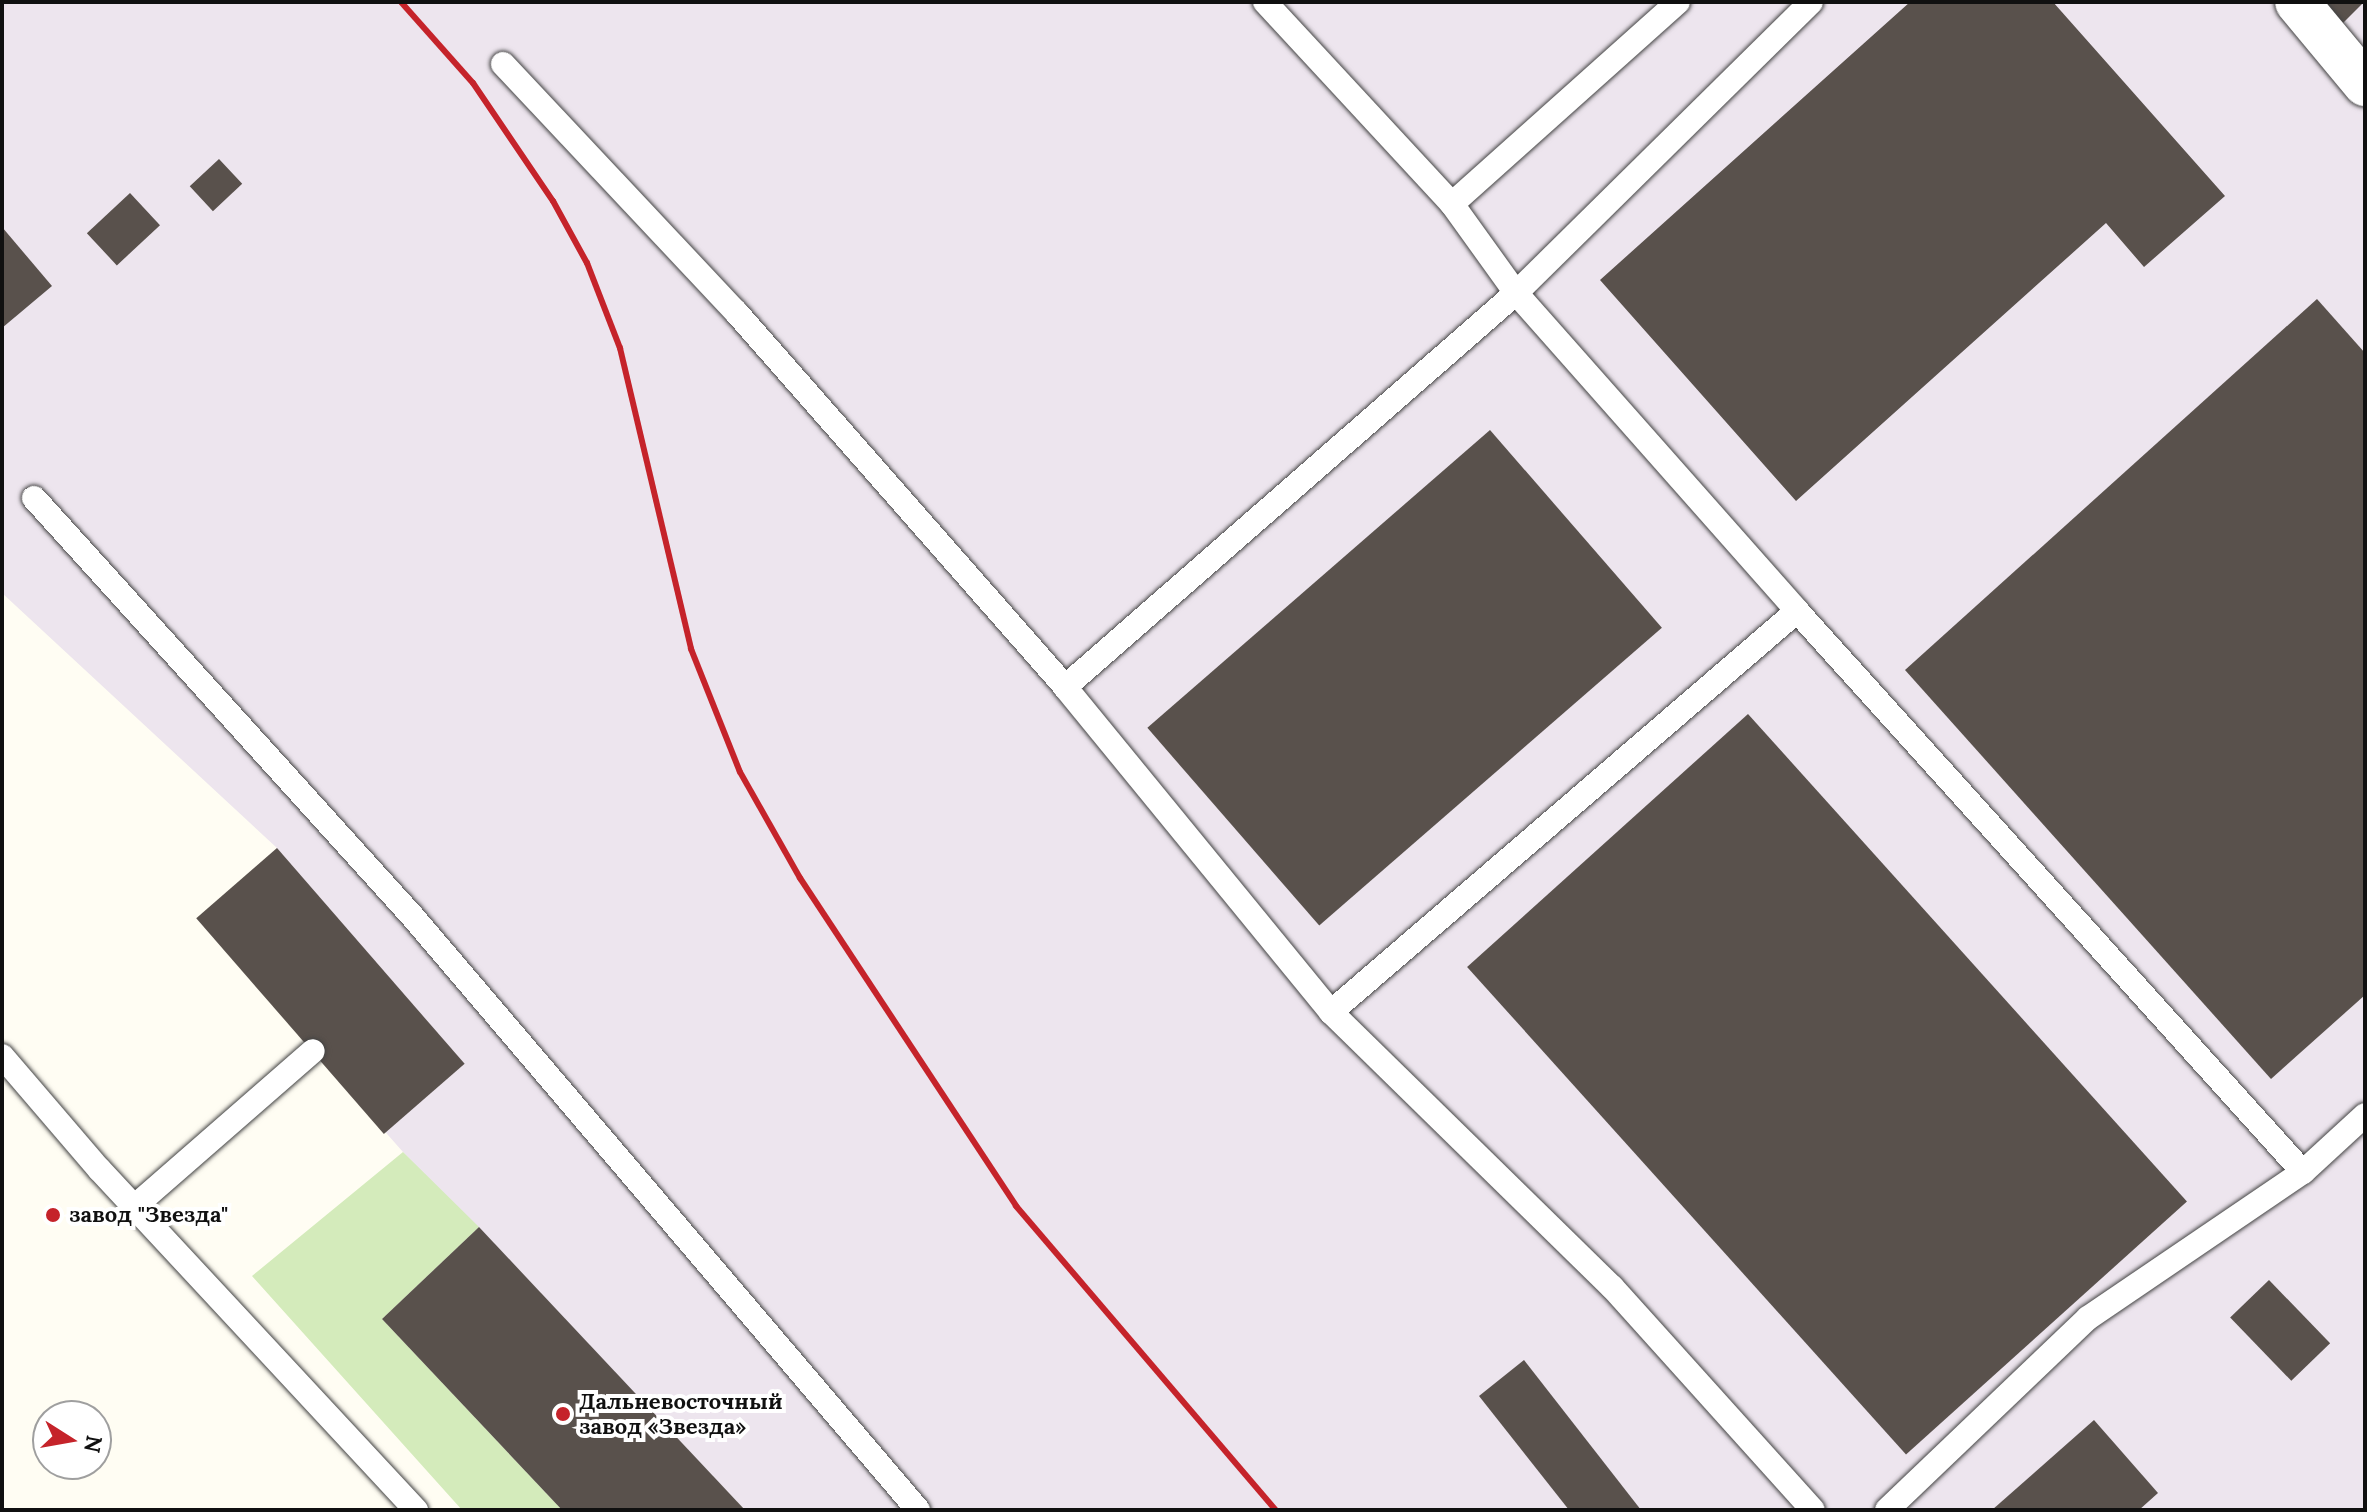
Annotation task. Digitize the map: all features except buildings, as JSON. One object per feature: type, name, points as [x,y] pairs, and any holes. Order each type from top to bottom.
[{"type":"street","points":[[2297,2],[2365,84]]},
{"type":"lane","points":[[1265,2],[1452,204],[1516,293],[1797,611],[2303,1172]]},
{"type":"lane","points":[[1452,204],[1678,2]]},
{"type":"lane","points":[[1065,687],[1516,293],[1811,2]]},
{"type":"lane","points":[[503,64],[736,312],[1065,687],[1331,1012],[1612,1287],[1813,1510]]},
{"type":"lane","points":[[34,498],[413,917],[918,1510]]},
{"type":"lane","points":[[1331,1012],[1797,611]]},
{"type":"lane","points":[[134,1207],[313,1051]]},
{"type":"lane","points":[[2,1056],[134,1207],[416,1510]]},
{"type":"lane","points":[[1887,1510],[2088,1318],[2303,1172],[2365,1115]]},
{"type":"shaded area","name":"Дальневосточный завод «Звезда»","points":[[2,2],[2365,2],[2365,1510],[745,1510],[403,1152],[197,919],[277,848],[2,593]]},
{"type":"green space","points":[[403,1152],[479,1227],[382,1319],[562,1510],[462,1510],[252,1276]]},
{"type":"railway","points":[[401,2],[473,83],[553,201],[587,263],[620,348],[691,649],[740,772],[800,878],[1016,1206],[1276,1510]]},
{"type":"place","name":"завод \"Звезда\"","points":[[53,1215]]},
{"type":"place","name":"Дальневосточный завод «Звезда»","points":[[563,1414]]}]
